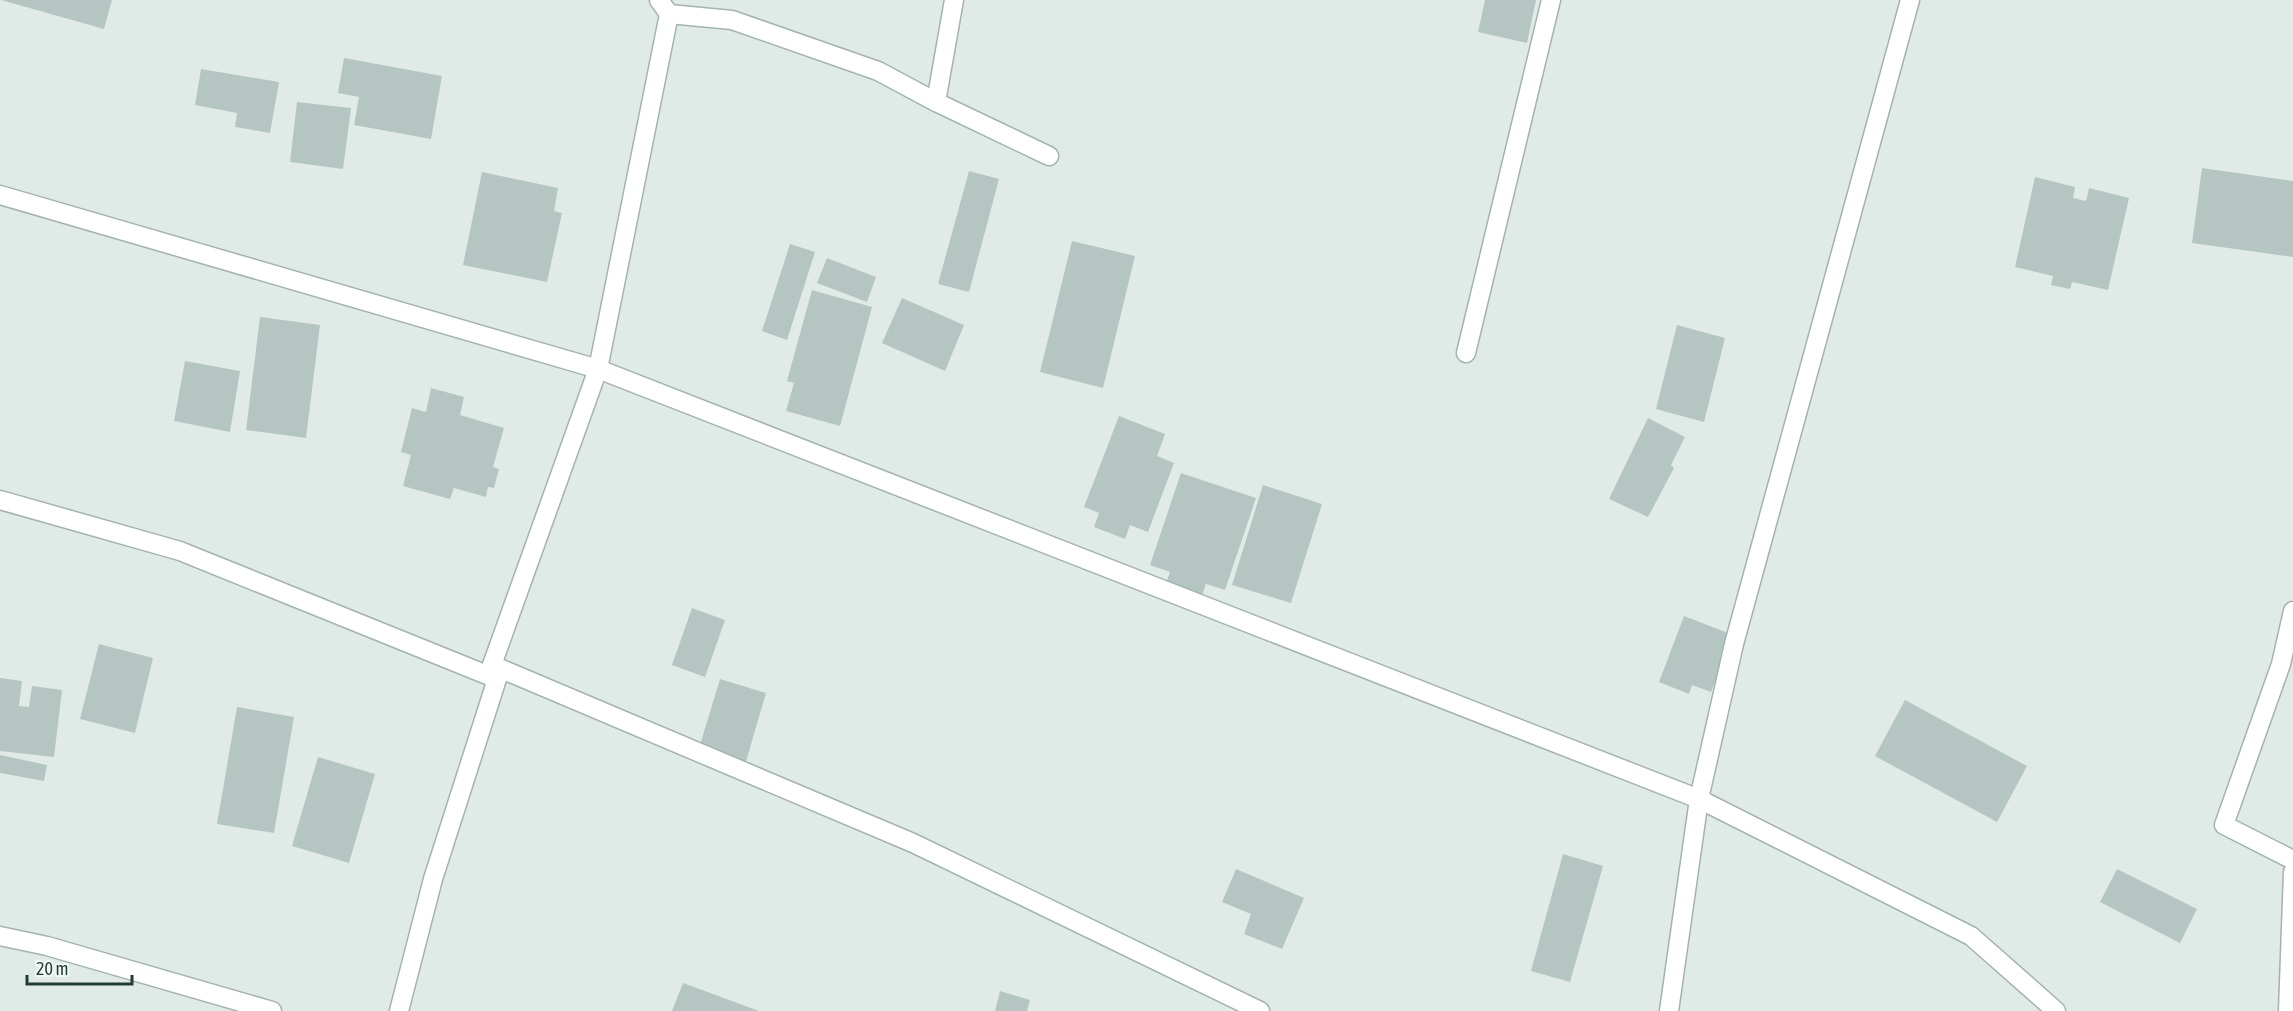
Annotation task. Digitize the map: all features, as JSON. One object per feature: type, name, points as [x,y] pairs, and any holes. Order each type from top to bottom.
[{"type":"street","points":[[936,102],[954,0]]},
{"type":"street","points":[[1466,353],[1551,0]]},
{"type":"street","points":[[1669,1011],[1699,799],[1734,644],[1910,0]]},
{"type":"street","points":[[399,1011],[433,879],[495,672],[598,369],[664,7],[732,20],[878,71],[936,102],[1049,156]]},
{"type":"street","points":[[0,195],[598,369],[1699,799],[1971,936],[2056,1011]]},
{"type":"street","points":[[0,500],[180,551],[495,672],[913,843],[1260,1011]]},
{"type":"street","points":[[2293,611],[2281,664],[2224,825],[2293,860]]},
{"type":"street","points":[[2288,1011],[2293,872]]},
{"type":"street","points":[[0,936],[46,946],[272,1011]]},
{"type":"building","points":[[1,0],[112,0],[104,29]]},
{"type":"building","points":[[1485,0],[1536,0],[1527,43],[1478,32]]},
{"type":"building","points":[[344,58],[442,76],[431,139],[354,125],[359,97],[338,93]]},
{"type":"building","points":[[201,69],[279,82],[270,133],[235,127],[237,113],[195,105]]},
{"type":"building","points":[[297,102],[351,108],[343,169],[290,162]]},
{"type":"building","points":[[2202,168],[2293,181],[2293,257],[2192,243]]},
{"type":"building","points":[[969,171],[999,179],[969,292],[938,284]]},
{"type":"building","points":[[482,172],[558,188],[554,211],[562,213],[547,282],[463,265]]},
{"type":"building","points":[[2035,177],[2075,187],[2073,198],[2086,201],[2089,188],[2129,198],[2108,290],[2072,282],[2070,289],[2051,285],[2053,276],[2015,267]]},
{"type":"building","points":[[1072,241],[1135,256],[1103,388],[1040,372]]},
{"type":"building","points":[[790,244],[815,252],[787,340],[762,331]]},
{"type":"building","points":[[827,258],[876,277],[867,302],[817,283]]},
{"type":"building","points":[[812,290],[872,307],[840,426],[786,411],[794,383],[787,381]]},
{"type":"building","points":[[902,298],[964,325],[945,371],[882,343]]},
{"type":"building","points":[[260,317],[320,325],[306,438],[246,430]]},
{"type":"building","points":[[1677,325],[1725,338],[1704,422],[1656,409]]},
{"type":"building","points":[[185,361],[240,371],[230,432],[174,421]]},
{"type":"building","points":[[431,388],[464,397],[460,415],[504,428],[493,467],[499,469],[494,488],[488,487],[486,497],[454,488],[450,499],[403,486],[411,455],[401,452],[412,408],[426,412]]},
{"type":"building","points":[[1119,416],[1165,434],[1157,456],[1174,463],[1148,532],[1130,525],[1125,539],[1094,527],[1099,513],[1084,507]]},
{"type":"building","points":[[1648,418],[1685,437],[1671,465],[1674,468],[1648,517],[1609,499]]},
{"type":"building","points":[[1181,473],[1256,498],[1225,590],[1206,584],[1200,601],[1164,589],[1170,572],[1150,565]]},
{"type":"building","points":[[1263,485],[1322,504],[1291,603],[1232,585]]},
{"type":"building","points":[[692,608],[725,620],[705,677],[672,665]]},
{"type":"building","points":[[1684,616],[1733,635],[1711,692],[1692,685],[1689,694],[1659,682]]},
{"type":"building","points":[[99,644],[153,658],[135,733],[80,719]]},
{"type":"building","points":[[0,678],[22,681],[19,706],[29,707],[32,686],[62,690],[54,757],[0,751]]},
{"type":"building","points":[[720,679],[766,693],[743,772],[696,758]]},
{"type":"building","points":[[1905,700],[2027,766],[1997,822],[1875,756]]},
{"type":"building","points":[[237,707],[294,717],[274,833],[217,824]]},
{"type":"building","points":[[0,755],[47,765],[44,781],[0,773]]},
{"type":"building","points":[[318,757],[375,774],[349,863],[292,846]]},
{"type":"building","points":[[1563,854],[1603,866],[1570,982],[1531,971]]},
{"type":"building","points":[[1236,869],[1304,898],[1282,949],[1244,934],[1251,914],[1222,902]]},
{"type":"building","points":[[2117,869],[2197,909],[2180,943],[2100,902]]},
{"type":"building","points":[[683,983],[759,1011],[672,1011]]},
{"type":"building","points":[[1000,991],[1030,1000],[1027,1011],[995,1011]]}]
